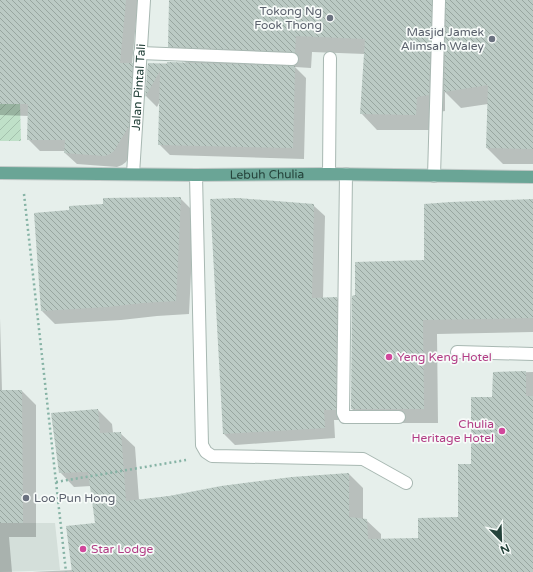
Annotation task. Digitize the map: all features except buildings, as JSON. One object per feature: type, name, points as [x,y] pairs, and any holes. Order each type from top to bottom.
[{"type":"main road","name":"Lebuh Chulia","points":[[0,173],[196,175],[346,174],[533,177]]},
{"type":"street","name":"Jalan Pintal Tali","points":[[133,174],[144,0]]},
{"type":"street","points":[[434,176],[439,1]]},
{"type":"street","points":[[140,53],[292,59]]},
{"type":"street","points":[[329,174],[330,58]]},
{"type":"street","points":[[346,174],[343,413],[345,417],[399,417]]},
{"type":"street","points":[[196,175],[202,445],[206,452],[212,456],[363,460],[406,483]]},
{"type":"street","points":[[457,352],[533,354]]},
{"type":"path","points":[[22,173],[66,572]]},
{"type":"path","points":[[56,482],[212,456]]},
{"type":"shaded area","points":[[0,523],[55,523],[60,570],[0,572]]},
{"type":"green space","points":[[0,104],[20,104],[21,141],[0,141]]},
{"type":"place","name":"Tokong Ng Fook Thong","points":[[330,18]]},
{"type":"place","name":"Masjid Jamek Alimsah Waley","points":[[492,39]]},
{"type":"place","name":"Yeng Keng Hotel","points":[[389,357]]},
{"type":"place","name":"Chulia Heritage Hotel","points":[[502,431]]},
{"type":"place","name":"Loo Pun Hong","points":[[26,498]]},
{"type":"place","name":"Star Lodge","points":[[83,549]]}]
